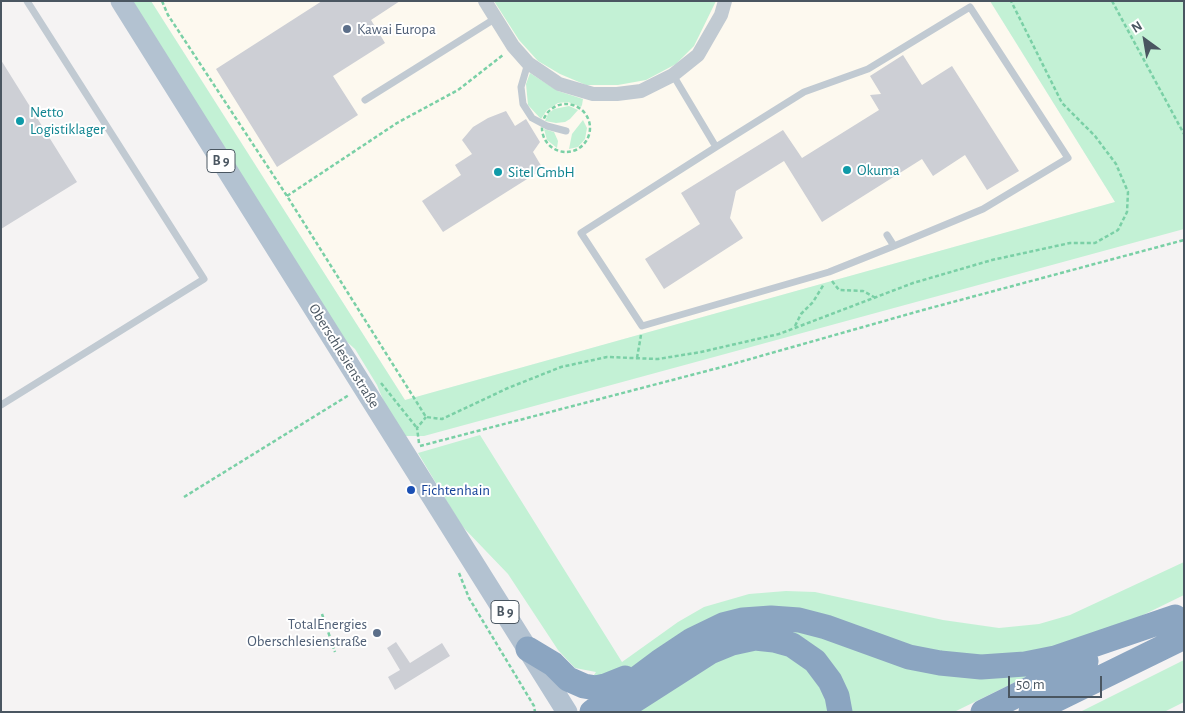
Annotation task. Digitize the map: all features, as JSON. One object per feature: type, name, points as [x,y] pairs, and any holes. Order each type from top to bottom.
[{"type":"highway","points":[[592,712],[659,662],[707,632],[732,622],[751,618],[800,620],[826,627],[909,657],[940,663],[981,667],[1015,665],[1050,659],[1181,622]]},
{"type":"highway","points":[[983,712],[1181,622]]},
{"type":"highway","points":[[1032,712],[1181,622]]},
{"type":"highway","points":[[625,708],[691,663],[718,648],[748,639],[768,639],[792,645],[820,666],[833,686],[840,712]]},
{"type":"highway","points":[[528,649],[553,664],[568,679],[578,685],[590,688],[616,683],[659,662]]},
{"type":"main road","name":"Oberschlesienstraße","points":[[121,1],[567,712]]},
{"type":"street","points":[[485,1],[513,46],[528,63],[559,84],[593,94],[640,91],[672,75],[698,55],[720,15],[725,1]]},
{"type":"lane","points":[[1,405],[204,279],[27,1]]},
{"type":"lane","points":[[970,7],[1068,158],[983,209],[829,272],[642,326],[581,233],[716,147],[804,92],[868,69],[970,7]]},
{"type":"lane","points":[[365,100],[496,18]]},
{"type":"lane","points":[[528,63],[522,87],[523,104],[532,118],[547,126],[566,131]]},
{"type":"lane","points":[[672,75],[716,147]]},
{"type":"lane","points":[[887,236],[894,246]]},
{"type":"path","points":[[162,1],[168,15],[287,196],[426,417]]},
{"type":"path","points":[[426,417],[442,419],[508,388],[562,367],[607,357],[658,359],[701,352],[779,334],[913,282],[992,260],[1070,242],[1095,243],[1118,230],[1127,212],[1128,192],[1116,164],[1095,136],[1062,103],[1012,1]]},
{"type":"path","points":[[1112,1],[1184,134]]},
{"type":"path","points":[[287,196],[397,123],[458,90],[491,66],[513,46]]},
{"type":"path","points":[[377,379],[385,386],[417,428],[419,446],[713,370],[923,310],[1184,240]]},
{"type":"path","points":[[829,272],[834,285],[839,290],[864,291],[874,297]]},
{"type":"path","points":[[794,328],[801,314],[821,291],[829,272]]},
{"type":"path","points":[[636,358],[642,326]]},
{"type":"path","points":[[184,498],[350,394]]},
{"type":"path","points":[[417,428],[426,417]]},
{"type":"path","points":[[458,568],[469,598],[534,706],[535,712]]},
{"type":"path","points":[[322,614],[335,652]]},
{"type":"shaded area","points":[[151,1],[990,1],[1115,202],[405,400]]},
{"type":"green space","points":[[131,1],[151,1],[405,400],[1115,202],[990,1],[1184,1],[1184,229],[424,436],[405,436],[391,419],[377,385],[355,349],[338,334]]},
{"type":"green space","points":[[494,1],[716,1],[694,46],[676,64],[646,80],[618,85],[586,85],[560,74],[538,61],[519,40]]},
{"type":"green space","points":[[530,73],[558,91],[583,99],[581,107],[568,102],[558,103],[547,110],[541,119],[528,105],[526,84]]},
{"type":"green space","points":[[569,106],[578,110],[570,119],[565,122],[556,123],[545,121],[548,114],[554,109]]},
{"type":"green space","points":[[583,120],[587,128],[585,139],[578,147],[569,149],[572,134]]},
{"type":"green space","points":[[544,129],[554,132],[558,141],[557,148],[547,140]]},
{"type":"green space","points":[[480,435],[622,662],[678,622],[704,607],[749,594],[786,591],[815,592],[943,620],[999,628],[1039,624],[1070,615],[1184,562],[1184,595],[1137,618],[1092,636],[1020,656],[937,655],[831,620],[621,677],[589,682],[596,672],[575,668],[558,650],[508,574],[461,525],[418,453]]},
{"type":"green space","points":[[763,626],[1046,667],[954,712],[844,712],[787,639]]},
{"type":"green space","points":[[772,647],[810,668],[832,712],[635,712],[715,658]]},
{"type":"green space","points":[[1184,660],[1184,702],[1164,712],[1080,712]]},
{"type":"building","points":[[322,1],[400,1],[371,20],[385,43],[333,76],[358,115],[277,167],[216,69]]},
{"type":"building","name":"Okuma","points":[[903,55],[922,85],[952,66],[1019,171],[987,190],[965,155],[933,176],[922,159],[822,222],[784,161],[736,191],[730,218],[743,238],[664,289],[645,259],[700,224],[681,193],[783,130],[802,158],[879,110],[870,95],[881,94],[870,76]]},
{"type":"building","name":"Netto Logistiklager","points":[[1,60],[77,182],[1,229]]},
{"type":"building","name":"Sitel GmbH","points":[[506,111],[515,126],[526,119],[540,142],[533,152],[543,169],[443,232],[422,201],[461,175],[455,165],[472,154],[462,140],[473,127],[488,118]]},
{"type":"building","points":[[396,642],[410,663],[442,643],[450,656],[395,690],[388,677],[400,670],[387,648]]},
{"type":"place","name":"Kawai Europa","points":[[347,29]]},
{"type":"place","name":"Netto Logistiklager","points":[[20,121]]},
{"type":"place","name":"Okuma","points":[[847,170]]},
{"type":"place","name":"Sitel GmbH","points":[[498,172]]},
{"type":"place","name":"Fichtenhain","points":[[411,490]]},
{"type":"place","name":"TotalEnergies Oberschlesienstraße","points":[[377,633]]}]
